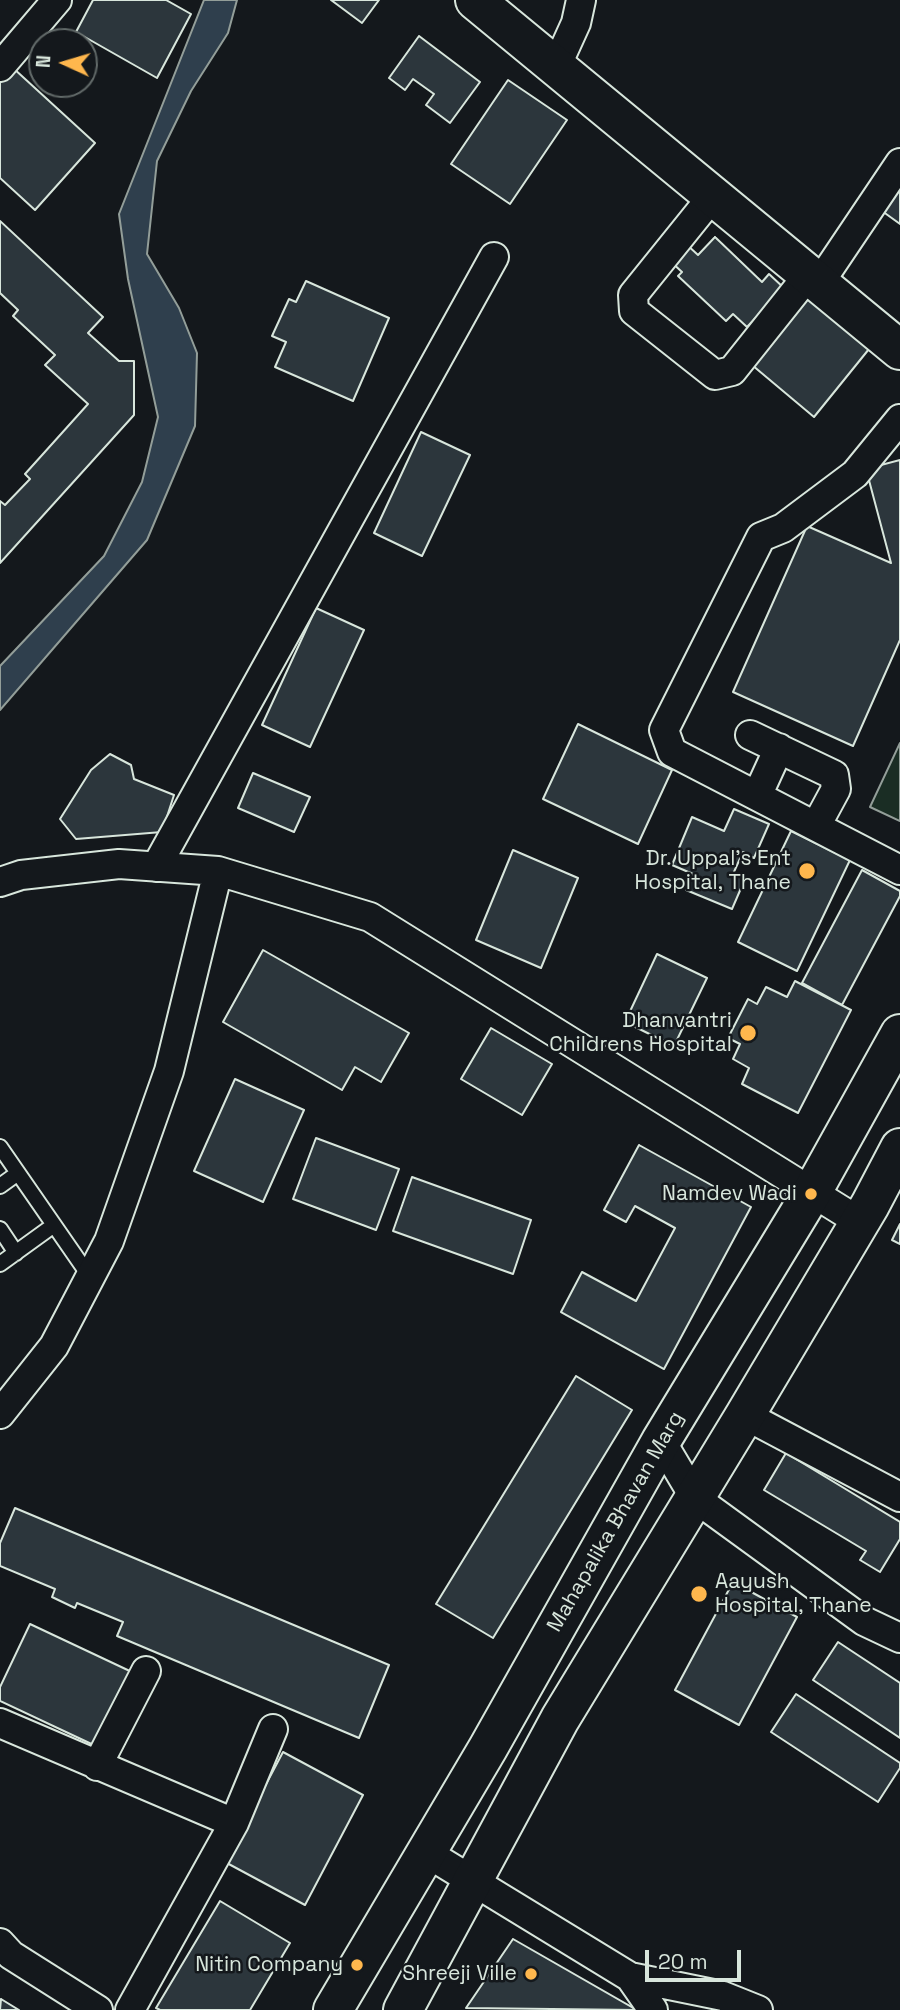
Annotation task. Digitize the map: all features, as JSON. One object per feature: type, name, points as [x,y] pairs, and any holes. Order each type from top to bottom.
[{"type":"main road","points":[[475,0],[900,350]]},
{"type":"main road","name":"Mahapalika Bhavan Marg","points":[[332,2010],[488,1748],[661,1441],[811,1194],[900,1034]]},
{"type":"main road","points":[[403,2010],[533,1768],[746,1415],[860,1222],[900,1148]]},
{"type":"main road","points":[[488,1748],[533,1768]]},
{"type":"street","points":[[0,67],[57,0]]},
{"type":"street","points":[[556,67],[576,23],[581,0]]},
{"type":"street","points":[[712,197],[633,295],[634,311],[715,374],[732,371],[815,278],[900,163]]},
{"type":"street","points":[[156,867],[494,257]]},
{"type":"street","points":[[900,419],[855,474],[783,528],[761,537],[664,730],[672,752],[900,870]]},
{"type":"street","points":[[750,734],[834,775],[836,789],[816,826]]},
{"type":"street","points":[[757,796],[779,748]]},
{"type":"street","points":[[0,882],[21,875],[119,864],[218,871],[370,917],[811,1194],[860,1222]]},
{"type":"street","points":[[0,1414],[54,1346],[109,1241],[169,1070],[218,871]]},
{"type":"street","points":[[746,1415],[900,1497]]},
{"type":"street","points":[[661,1441],[695,1498],[864,1621],[900,1638]]},
{"type":"street","points":[[97,1766],[146,1671]]},
{"type":"street","points":[[0,1723],[234,1823]]},
{"type":"street","points":[[130,2010],[234,1823],[273,1729]]},
{"type":"street","points":[[427,1853],[629,1977],[723,1996],[758,2010]]},
{"type":"street","points":[[4,1955],[98,2010]]},
{"type":"street","points":[[629,1977],[653,2010]]},
{"type":"lane","points":[[0,1147],[90,1277]]},
{"type":"lane","points":[[0,1186],[18,1173]]},
{"type":"lane","points":[[0,1264],[54,1225]]},
{"type":"lane","points":[[0,1229],[16,1252]]},
{"type":"green space","points":[[900,743],[900,821],[870,807]]},
{"type":"water","points":[[204,0],[237,0],[228,33],[191,91],[157,161],[147,254],[179,308],[197,353],[195,426],[147,540],[0,710],[0,666],[104,556],[142,482],[158,417],[128,279],[119,214]]},
{"type":"building","points":[[93,0],[166,0],[191,14],[157,78],[98,44],[98,28],[78,28]]},
{"type":"building","points":[[331,0],[379,0],[362,23]]},
{"type":"building","points":[[419,36],[480,82],[450,123],[426,105],[434,94],[413,79],[405,90],[389,78]]},
{"type":"building","points":[[12,67],[28,82],[28,98],[46,98],[95,143],[35,210],[0,178],[0,80]]},
{"type":"building","points":[[508,80],[567,120],[510,204],[451,164]]},
{"type":"building","points":[[900,187],[900,224],[882,211]]},
{"type":"building","points":[[0,221],[103,317],[88,333],[119,361],[134,361],[134,415],[0,563],[0,501],[5,505],[30,479],[25,474],[88,404],[45,365],[55,355],[13,316],[18,310],[0,293]]},
{"type":"building","points":[[715,237],[762,282],[769,274],[784,288],[747,327],[733,314],[726,321],[678,276],[682,272],[669,260],[685,243],[698,255]]},
{"type":"building","points":[[306,281],[389,318],[353,401],[275,367],[286,342],[272,336],[289,299],[296,302]]},
{"type":"building","points":[[807,297],[869,349],[814,417],[752,365]]},
{"type":"building","points":[[421,432],[470,455],[422,556],[374,533]]},
{"type":"building","points":[[900,460],[900,640],[853,746],[733,692],[807,526],[891,563],[866,469]]},
{"type":"building","points":[[316,608],[364,630],[310,747],[262,725]]},
{"type":"building","points":[[578,724],[672,770],[638,844],[543,799]]},
{"type":"building","points":[[110,754],[131,765],[134,779],[174,795],[162,832],[76,839],[60,819],[91,770]]},
{"type":"building","points":[[253,773],[310,797],[294,832],[238,808]]},
{"type":"building","points":[[734,809],[769,824],[754,858],[743,852],[733,874],[745,879],[732,909],[686,890],[693,874],[672,865],[692,817],[724,831]]},
{"type":"building","points":[[791,831],[850,860],[797,971],[738,942]]},
{"type":"building","points":[[513,850],[578,878],[541,968],[476,940]]},
{"type":"building","points":[[862,870],[900,891],[900,896],[842,1005],[802,983]]},
{"type":"building","points":[[263,950],[409,1033],[381,1082],[355,1067],[342,1090],[223,1022]]},
{"type":"building","points":[[657,954],[707,978],[674,1046],[625,1022]]},
{"type":"building","points":[[795,981],[851,1010],[798,1113],[742,1084],[749,1068],[733,1059],[740,1044],[728,1038],[748,999],[757,1004],[766,987],[787,997]]},
{"type":"building","points":[[491,1028],[552,1064],[522,1115],[461,1079]]},
{"type":"building","points":[[235,1079],[304,1110],[263,1202],[194,1171]]},
{"type":"building","points":[[316,1138],[399,1169],[376,1230],[293,1199]]},
{"type":"building","points":[[639,1145],[751,1207],[664,1369],[561,1312],[582,1272],[636,1301],[675,1228],[635,1206],[626,1222],[604,1210]]},
{"type":"building","points":[[412,1177],[531,1220],[513,1274],[393,1231]]},
{"type":"building","points":[[900,1224],[900,1244],[892,1240]]},
{"type":"building","points":[[576,1376],[632,1410],[493,1638],[436,1604]]},
{"type":"building","points":[[786,1453],[900,1522],[900,1539],[880,1572],[860,1560],[866,1551],[764,1490]]},
{"type":"building","points":[[15,1508],[389,1665],[359,1738],[117,1636],[123,1622],[77,1603],[75,1608],[52,1597],[55,1589],[0,1566],[0,1543]]},
{"type":"building","points":[[733,1582],[797,1617],[739,1725],[675,1690]]},
{"type":"building","points":[[30,1624],[134,1673],[100,1748],[0,1701],[0,1687]]},
{"type":"building","points":[[838,1642],[900,1683],[900,1738],[813,1680]]},
{"type":"building","points":[[796,1694],[900,1763],[900,1768],[878,1802],[771,1732]]},
{"type":"building","points":[[283,1752],[363,1795],[305,1905],[225,1862]]},
{"type":"building","points":[[220,1901],[290,1943],[250,2010],[156,2008]]},
{"type":"building","name":"Shreeji Ville","points":[[513,1939],[637,2010],[466,2008]]},
{"type":"building","points":[[1,1999],[19,2010],[0,2010]]},
{"type":"place","name":"Dr. Uppal's Ent Hospital, Thane","points":[[807,871]]},
{"type":"place","name":"Dhanvantri Childrens Hospital","points":[[748,1033]]},
{"type":"place","name":"Namdev Wadi","points":[[811,1194]]},
{"type":"place","name":"Aayush Hospital, Thane","points":[[699,1594]]},
{"type":"place","name":"Nitin Company","points":[[357,1965]]},
{"type":"place","name":"Shreeji Ville","points":[[531,1974]]}]
